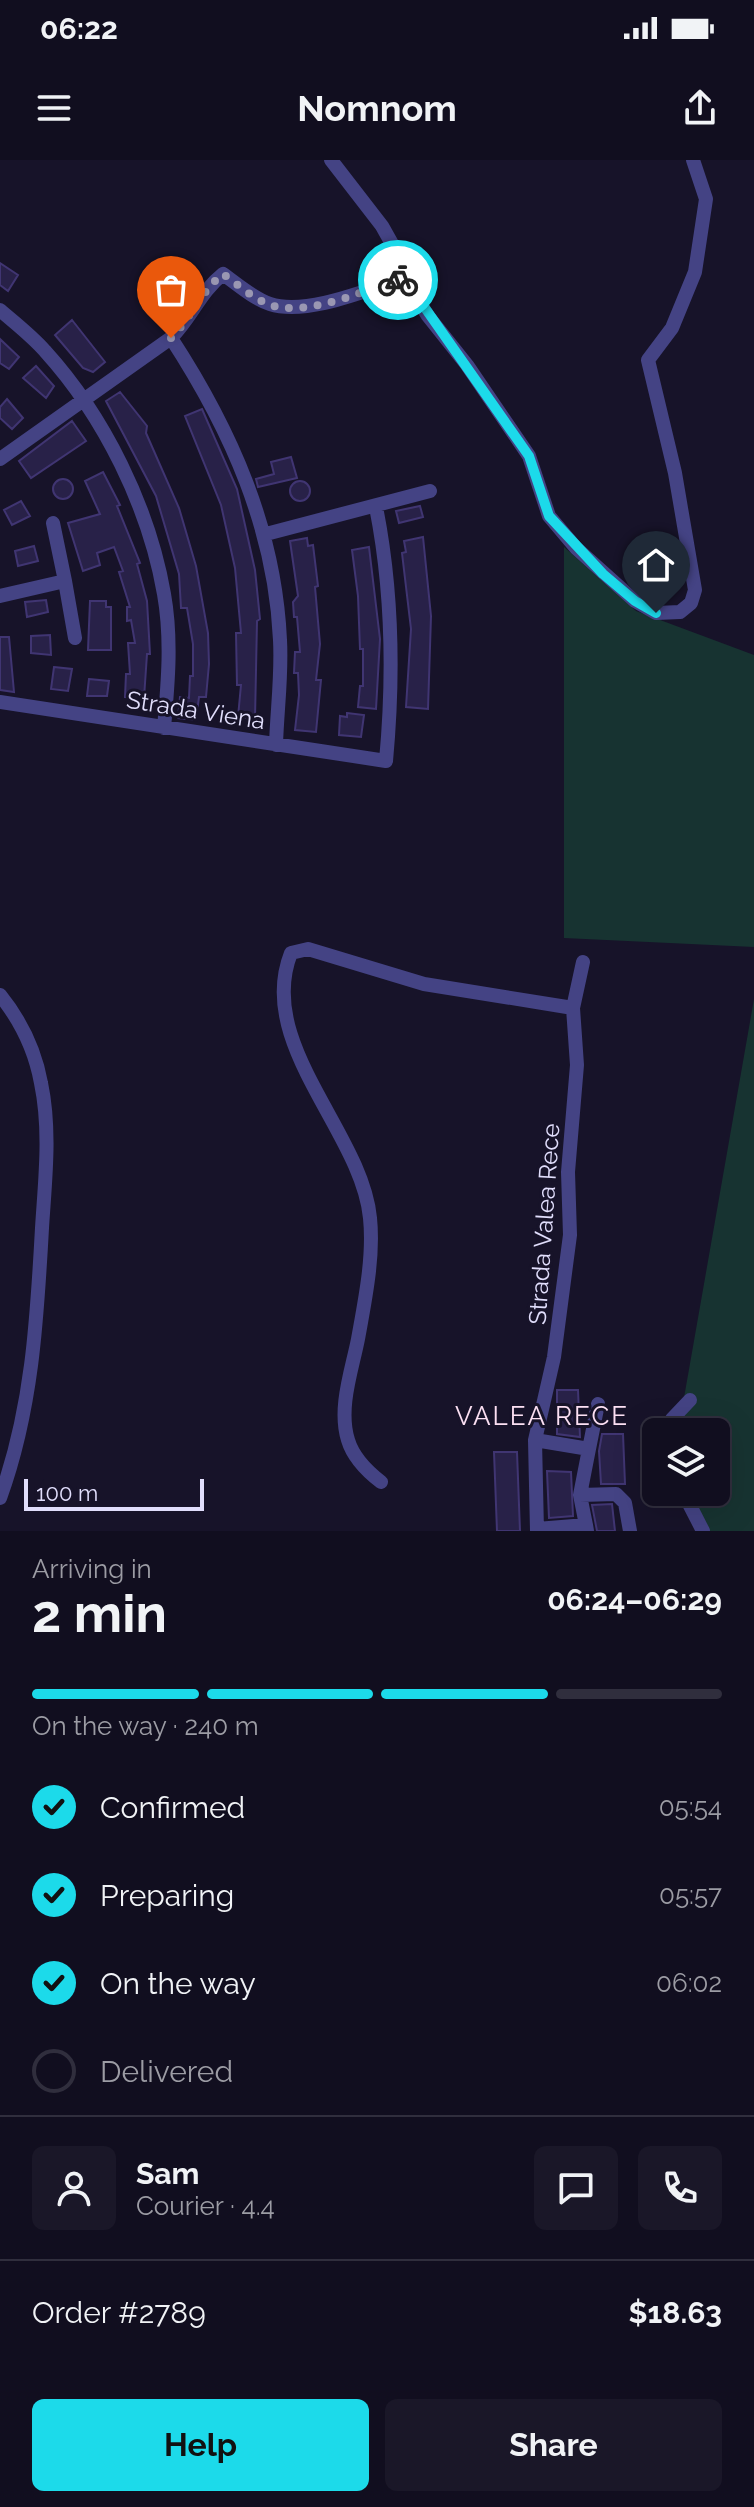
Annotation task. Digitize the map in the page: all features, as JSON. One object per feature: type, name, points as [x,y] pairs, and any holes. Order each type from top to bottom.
[{"type":"street","points":[[331,160],[382,226],[396,251],[404,278],[529,456],[549,516],[576,548],[635,601],[656,613],[680,612],[691,603],[695,590],[675,473],[648,360],[672,328],[695,272],[706,199],[693,160]]},
{"type":"street","points":[[2,454],[171,338],[182,327],[204,288],[223,274],[269,304],[283,306],[311,304],[404,278]]},
{"type":"street","points":[[0,310],[44,349],[83,398],[120,463],[144,520],[164,594],[170,662],[164,728]]},
{"type":"street","points":[[171,338],[202,385],[226,434],[248,481],[266,534],[280,639],[276,745]]},
{"type":"street","points":[[266,534],[430,491]]},
{"type":"street","name":"Strada Viena","points":[[0,702],[386,761],[393,688],[391,616],[376,507]]},
{"type":"street","points":[[53,523],[75,638]]},
{"type":"street","points":[[0,596],[65,581]]},
{"type":"street","points":[[381,1482],[366,1471],[348,1440],[345,1393],[372,1238],[368,1195],[308,1076],[286,1016],[285,968],[291,953],[308,949],[424,984],[573,1008]]},
{"type":"street","name":"Strada Valea Rece","points":[[583,962],[573,1008],[577,1065],[568,1172],[570,1235],[554,1357],[535,1440],[537,1530],[586,1528],[580,1495],[598,1404]]},
{"type":"street","points":[[0,995],[29,1041],[41,1082],[47,1143],[35,1351],[21,1426],[0,1498]]},
{"type":"street","points":[[673,1418],[690,1400]]},
{"type":"street","points":[[535,1440],[589,1449]]},
{"type":"street","points":[[580,1495],[616,1494],[625,1503],[630,1531]]},
{"type":"street","points":[[690,1506],[703,1531]]},
{"type":"green space","points":[[564,547],[636,611],[754,655],[754,947],[564,938]]},
{"type":"green space","points":[[754,999],[754,1531],[709,1531],[697,1506],[730,1506],[730,1418],[680,1418]]},
{"type":"building","points":[[0,263],[18,275],[8,291],[0,285]]},
{"type":"building","points":[[72,320],[105,362],[93,372],[83,368],[55,335]]},
{"type":"building","points":[[0,339],[19,357],[9,369],[0,363]]},
{"type":"building","points":[[36,366],[54,386],[46,398],[23,378]]},
{"type":"building","points":[[120,392],[147,426],[146,433],[179,508],[196,566],[208,633],[209,664],[206,697],[199,697],[196,720],[178,718],[180,697],[189,698],[190,676],[193,676],[193,644],[187,608],[181,608],[179,574],[156,496],[106,401]]},
{"type":"building","points":[[7,399],[23,418],[12,429],[0,418],[0,407]]},
{"type":"building","points":[[202,409],[237,489],[255,570],[260,619],[257,621],[255,719],[238,717],[241,685],[237,685],[236,633],[241,633],[235,568],[221,505],[185,416]]},
{"type":"building","points":[[72,421],[86,441],[31,478],[19,461]]},
{"type":"building","points":[[291,457],[297,478],[258,487],[256,479],[274,474],[271,462]]},
{"type":"building","points":[[103,472],[120,505],[117,506],[140,563],[137,564],[147,601],[150,654],[147,654],[144,698],[125,697],[126,674],[130,674],[128,643],[135,643],[131,620],[127,621],[127,607],[130,607],[119,572],[123,571],[114,547],[97,553],[100,565],[83,571],[68,523],[100,514],[85,481]]},
{"type":"building","points":[[63,479],[70,482],[73,489],[70,496],[63,499],[56,496],[53,489],[56,482]]},
{"type":"building","points":[[300,481],[307,484],[310,491],[307,498],[300,501],[293,498],[290,491],[293,484]]},
{"type":"building","points":[[21,501],[30,516],[12,525],[4,510]]},
{"type":"building","points":[[420,506],[423,517],[399,523],[396,511]]},
{"type":"building","points":[[423,537],[431,616],[428,709],[406,707],[411,629],[402,553],[406,552],[404,541]]},
{"type":"building","points":[[307,538],[308,546],[313,545],[318,586],[315,587],[320,644],[316,680],[321,680],[316,732],[295,730],[299,695],[298,673],[294,673],[295,652],[300,652],[293,602],[298,596],[290,541]]},
{"type":"building","points":[[34,546],[38,561],[18,566],[15,551]]},
{"type":"building","points":[[369,547],[380,639],[376,709],[358,707],[360,686],[363,686],[363,649],[360,649],[352,550]]},
{"type":"building","points":[[46,600],[48,612],[27,617],[25,602]]},
{"type":"building","points":[[90,601],[106,601],[106,607],[111,607],[111,650],[88,650]]},
{"type":"building","points":[[50,635],[51,655],[31,653],[31,636]]},
{"type":"building","points":[[0,637],[9,637],[14,692],[0,690]]},
{"type":"building","points":[[54,667],[72,669],[68,691],[51,689]]},
{"type":"building","points":[[89,679],[109,681],[107,696],[87,696]]},
{"type":"building","points":[[347,713],[364,715],[361,737],[339,735],[340,716],[347,717]]},
{"type":"building","points":[[557,1390],[578,1390],[580,1437],[557,1434]]},
{"type":"building","points":[[602,1434],[623,1434],[625,1484],[601,1484],[599,1451]]},
{"type":"building","points":[[494,1452],[517,1452],[520,1531],[497,1531]]},
{"type":"building","points":[[547,1471],[571,1472],[573,1516],[549,1518]]},
{"type":"building","points":[[612,1504],[615,1531],[597,1531],[592,1505]]},
{"type":"way so far","points":[[171,338],[182,327],[204,288],[223,274],[269,304],[283,306],[341,298],[398,280]]},
{"type":"district","name":"VALEA RECE","points":[[542,1416]]},
{"type":"route","points":[[398,280],[404,278],[529,456],[549,516],[603,574],[635,601],[656,613]]}]
